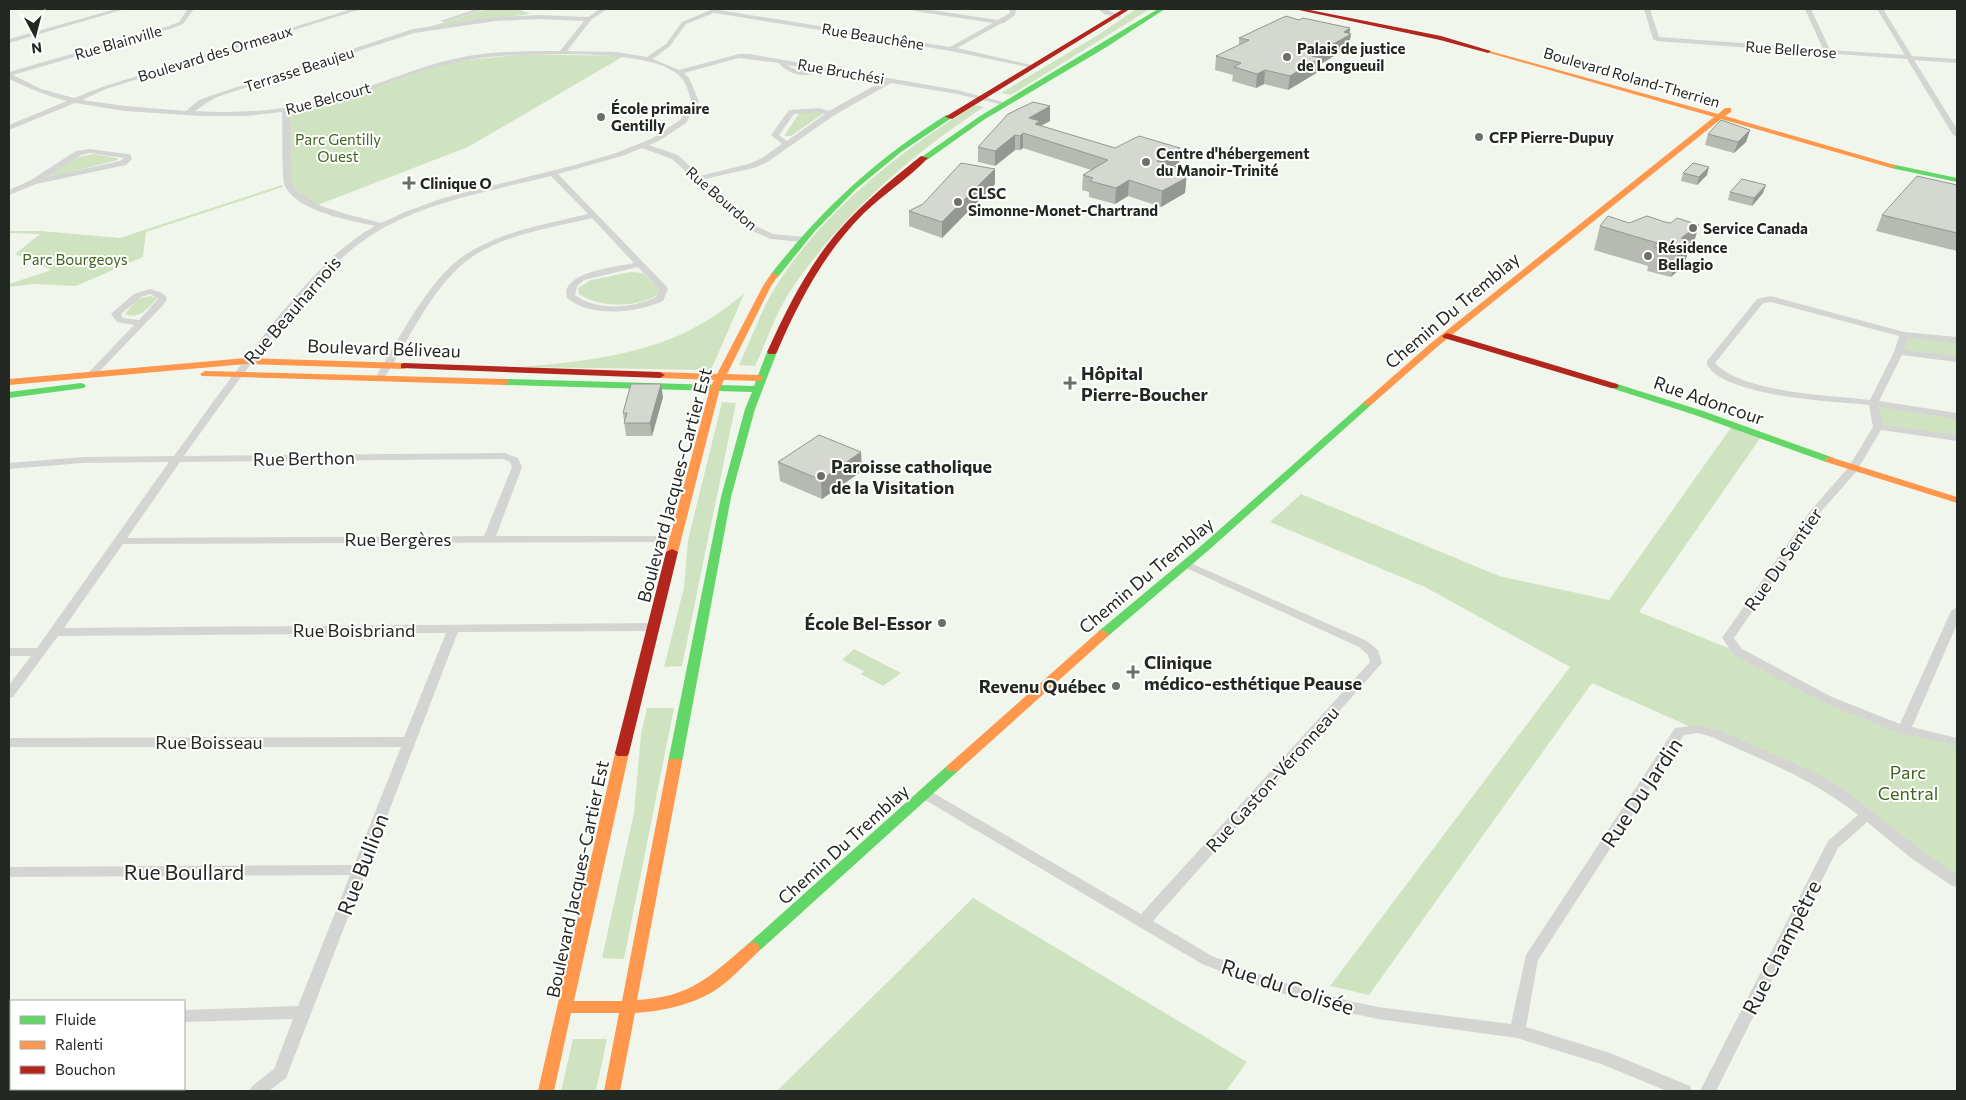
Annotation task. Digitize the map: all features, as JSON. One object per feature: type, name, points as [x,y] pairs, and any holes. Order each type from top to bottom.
[{"type":"main road","points":[[612,1091],[630,1006],[685,704],[738,446],[757,383],[785,318],[820,262],[846,227],[934,151],[1003,103],[1138,26],[1162,9]]},
{"type":"main road","name":"Boulevard Roland-Therrien","points":[[1298,9],[1441,38],[1870,161],[1957,180]]},
{"type":"main road","name":"Boulevard Roland-Therrien","points":[[1344,9],[1491,41],[1874,151],[1957,169]]},
{"type":"main road","name":"Boulevard Jacques-Cartier Est","points":[[546,1091],[636,689],[716,388],[720,376],[767,286],[802,239],[841,197],[878,165],[917,136],[979,97],[1123,12]]},
{"type":"main road","name":"Chemin Du Tremblay","points":[[566,1007],[662,1004],[692,994],[712,984],[1109,629],[1186,564],[1434,345],[1728,110]]},
{"type":"main road","name":"Rue Adoncour","points":[[1447,336],[1663,401],[1852,470],[1957,500]]},
{"type":"main road","name":"Boulevard Béliveau","points":[[9,382],[204,362],[246,361],[720,376],[757,383]]},
{"type":"main road","name":"Boulevard Béliveau","points":[[9,395],[160,377],[237,373],[716,388],[757,383]]},
{"type":"street","points":[[9,41],[122,9]]},
{"type":"street","name":"Rue Blainville","points":[[9,75],[171,28],[181,23],[191,9]]},
{"type":"street","points":[[325,9],[338,15]]},
{"type":"street","name":"Boulevard des Ormeaux","points":[[9,128],[104,88],[358,9]]},
{"type":"street","name":"Terrasse Beaujeu","points":[[188,113],[202,102],[215,96],[482,9]]},
{"type":"street","points":[[528,9],[540,17]]},
{"type":"street","points":[[562,53],[589,19],[604,9]]},
{"type":"street","points":[[914,9],[1002,22]]},
{"type":"street","points":[[951,48],[1002,22],[1013,14],[1014,9]]},
{"type":"street","points":[[1101,9],[1106,13],[1123,12]]},
{"type":"street","name":"Rue Bellerose","points":[[1647,9],[1656,39],[1957,61]]},
{"type":"street","points":[[1808,9],[1827,51]]},
{"type":"street","points":[[1880,9],[1957,135]]},
{"type":"street","points":[[647,60],[668,45],[684,23],[715,10]]},
{"type":"street","name":"Rue Beauchêne","points":[[715,10],[951,48],[1033,66]]},
{"type":"street","name":"Terrasse Beaujeu","points":[[412,31],[496,19],[540,17],[589,19]]},
{"type":"street","name":"Rue Belcourt","points":[[9,75],[40,91],[74,100],[128,109],[234,115],[286,111],[336,99],[449,62],[508,53],[614,55],[647,60]]},
{"type":"street","name":"Rue Bruchési","points":[[679,72],[739,56],[781,60],[1003,103]]},
{"type":"street","points":[[647,60],[679,72]]},
{"type":"street","name":"Rue Beauharnois","points":[[9,694],[120,541],[237,373],[322,269],[348,246],[381,225],[443,200],[603,160],[645,146],[678,124],[692,110],[695,98],[693,89],[679,72]]},
{"type":"street","points":[[700,178],[751,166],[830,114],[890,80]]},
{"type":"street","points":[[786,144],[777,138],[776,135],[792,112],[819,110],[830,114]]},
{"type":"street","points":[[286,111],[288,184],[294,193],[315,207],[381,225]]},
{"type":"street","name":"Rue Bourdon","points":[[645,146],[675,157],[755,229],[771,236],[802,239]]},
{"type":"street","points":[[9,199],[9,193],[34,182],[79,153],[90,151],[127,156],[128,159],[123,163],[34,182]]},
{"type":"street","points":[[553,173],[664,288],[660,299],[639,308],[611,310],[575,301],[570,296],[573,284],[581,278],[640,264]]},
{"type":"street","points":[[380,378],[444,280],[466,258],[485,247],[522,233],[594,216]]},
{"type":"street","points":[[92,374],[161,302],[163,298],[161,296],[147,292],[135,296],[116,314],[120,320],[140,323]]},
{"type":"street","points":[[1957,340],[1904,335],[1772,299],[1760,301],[1710,363],[1720,373],[1775,391],[1957,416]]},
{"type":"street","points":[[1852,470],[1878,427],[1873,403],[1899,352],[1904,335]]},
{"type":"street","points":[[1899,352],[1957,359]]},
{"type":"street","points":[[1878,427],[1957,438]]},
{"type":"street","name":"Rue Berthon","points":[[9,466],[84,460],[505,456],[514,460],[517,466],[489,539]]},
{"type":"street","name":"Rue Du Sentier","points":[[1852,470],[1815,512],[1728,638],[1738,652],[1828,700],[1904,730]]},
{"type":"street","name":"Rue Bergères","points":[[120,541],[676,539]]},
{"type":"street","name":"Rue Gaston-Véronneau","points":[[1142,922],[1376,663],[1374,653],[1365,645],[1186,564]]},
{"type":"street","points":[[1957,611],[1904,730],[1957,742]]},
{"type":"street","name":"Rue Boisbriand","points":[[55,632],[653,627]]},
{"type":"street","name":"Rue Bullion","points":[[258,1091],[280,1073],[453,629]]},
{"type":"street","points":[[9,652],[40,652]]},
{"type":"street","name":"Rue Du Jardin","points":[[1517,1031],[1531,959],[1680,731],[1698,729],[1716,734],[1804,773],[1841,794],[1916,854],[1957,882]]},
{"type":"street","name":"Rue Boisseau","points":[[9,742],[409,742]]},
{"type":"street","name":"Rue du Colisée","points":[[925,794],[1207,960],[1270,984],[1378,1013],[1517,1031],[1604,1058],[1684,1091]]},
{"type":"street","name":"Rue Champêtre","points":[[1708,1091],[1833,844],[1868,814]]},
{"type":"street","name":"Rue Boullard","points":[[9,872],[359,870]]},
{"type":"street","points":[[185,1016],[304,1012]]},
{"type":"green space","points":[[487,9],[518,9],[530,14],[429,27]]},
{"type":"green space","points":[[1136,9],[1150,9],[1011,95],[1001,93],[1098,35]]},
{"type":"green space","name":"Parc Gentilly Ouest","points":[[525,54],[624,56],[468,147],[315,206],[296,193],[291,185],[288,111],[336,100],[450,62]]},
{"type":"green space","points":[[975,105],[984,107],[903,167],[854,212],[791,290],[776,317],[755,366],[739,365],[776,286],[817,232],[865,184],[919,142]]},
{"type":"green space","points":[[814,111],[824,113],[791,136],[784,136],[800,112]]},
{"type":"green space","points":[[94,154],[117,158],[118,160],[48,176],[78,157]]},
{"type":"green space","name":"Parc Bourgeoys","points":[[282,185],[283,187],[146,232],[143,257],[76,286],[33,284],[9,287],[9,284],[51,270],[15,254],[40,234],[9,233],[9,231],[41,231],[120,238]]},
{"type":"green space","points":[[631,272],[643,273],[659,289],[656,296],[637,303],[617,305],[597,302],[579,294],[578,288],[591,280]]},
{"type":"green space","points":[[744,294],[711,370],[521,367],[586,360],[650,346],[697,326]]},
{"type":"green space","points":[[150,296],[156,298],[156,300],[142,313],[134,316],[125,314],[137,299]]},
{"type":"green space","points":[[1907,337],[1957,341],[1957,357],[1903,351]]},
{"type":"green space","points":[[722,402],[736,403],[682,666],[664,667],[684,587],[688,540]]},
{"type":"green space","points":[[1877,405],[1957,417],[1957,436],[1882,425]]},
{"type":"green space","name":"Parc Central","points":[[1732,426],[1761,437],[1639,612],[1738,652],[1828,700],[1904,730],[1957,742],[1957,882],[1916,854],[1841,794],[1592,683],[1369,995],[1330,986],[1570,667],[1425,587],[1270,522],[1301,494],[1499,576],[1609,600]]},
{"type":"green space","points":[[854,649],[901,673],[883,686],[861,674],[864,671],[842,660]]},
{"type":"green space","points":[[647,708],[674,708],[624,959],[602,958],[634,813],[641,734]]},
{"type":"green space","points":[[973,898],[1247,1062],[1226,1091],[777,1091]]},
{"type":"green space","points":[[573,1039],[607,1039],[596,1091],[561,1091]]},
{"type":"building","name":"Palais de justice de Longueuil","points":[[1286,16],[1299,20],[1303,18],[1350,28],[1344,32],[1351,34],[1312,56],[1320,58],[1290,76],[1265,70],[1257,74],[1234,67],[1241,63],[1216,56],[1249,40],[1239,38]]},
{"type":"building","points":[[1033,102],[1050,106],[1029,118],[1040,121],[1035,124],[1115,148],[1139,136],[1180,148],[1157,161],[1187,170],[1179,176],[1186,178],[1162,191],[1129,180],[1116,188],[1090,181],[1093,178],[1083,175],[1108,160],[1023,133],[1020,136],[1015,135],[995,151],[978,147],[1008,114]]},
{"type":"building","points":[[1721,120],[1750,130],[1738,142],[1708,134]]},
{"type":"building","points":[[961,163],[995,169],[942,222],[909,211],[923,204]]},
{"type":"building","points":[[1693,163],[1709,167],[1699,177],[1683,173]]},
{"type":"building","points":[[1917,176],[1957,185],[1957,233],[1882,215]]},
{"type":"building","points":[[1742,179],[1766,185],[1754,198],[1730,192]]},
{"type":"building","points":[[1608,216],[1629,223],[1647,216],[1671,223],[1677,218],[1699,225],[1681,238],[1691,241],[1678,253],[1654,247],[1657,243],[1600,226]]},
{"type":"building","points":[[631,384],[661,384],[650,423],[624,423],[627,413],[623,413]]},
{"type":"building","points":[[819,435],[861,452],[821,480],[778,462]]},
{"type":"traffic: fast","points":[[924,158],[1012,99],[1162,9]]},
{"type":"traffic: fast","points":[[774,276],[812,229],[853,188],[898,151],[949,117]]},
{"type":"traffic: fast","points":[[1894,166],[1957,180]]},
{"type":"traffic: fast","points":[[675,762],[726,497],[750,409],[772,352]]},
{"type":"traffic: fast","points":[[505,382],[753,389]]},
{"type":"traffic: fast","points":[[9,395],[81,386]]},
{"type":"traffic: fast","points":[[1614,386],[1699,413],[1830,460]]},
{"type":"traffic: fast","points":[[1103,634],[1206,547],[1368,403]]},
{"type":"traffic: fast","points":[[753,948],[953,768]]},
{"type":"traffic: slow","points":[[1488,51],[1894,166]]},
{"type":"traffic: slow","points":[[1368,403],[1434,345],[1728,110]]},
{"type":"traffic: slow","points":[[672,552],[715,388],[767,286],[774,276]]},
{"type":"traffic: slow","points":[[9,382],[246,361],[404,366]]},
{"type":"traffic: slow","points":[[205,374],[505,382]]},
{"type":"traffic: slow","points":[[660,375],[759,378]]},
{"type":"traffic: slow","points":[[1830,460],[1957,500]]},
{"type":"traffic: slow","points":[[953,768],[1103,634]]},
{"type":"traffic: slow","points":[[546,1091],[622,753]]},
{"type":"traffic: slow","points":[[612,1091],[675,762]]},
{"type":"traffic: slow","points":[[566,1007],[642,1006],[679,1000],[712,984],[753,948]]},
{"type":"traffic: jam","points":[[949,117],[1127,9]]},
{"type":"traffic: jam","points":[[1297,9],[1441,38],[1488,51]]},
{"type":"traffic: jam","points":[[772,352],[802,290],[830,246],[870,203],[924,158]]},
{"type":"traffic: jam","points":[[1447,336],[1614,386]]},
{"type":"traffic: jam","points":[[404,366],[660,375]]},
{"type":"traffic: jam","points":[[622,753],[672,552]]},
{"type":"place","name":"Palais de justice de Longueuil","points":[[1287,57]]},
{"type":"place","name":"École primaire Gentilly","points":[[601,117]]},
{"type":"place","name":"CFP Pierre-Dupuy","points":[[1479,137]]},
{"type":"place","name":"Centre d'hébergement du Manoir-Trinité","points":[[1146,162]]},
{"type":"place","name":"Clinique O","points":[[409,183]]},
{"type":"place","name":"CLSC Simonne-Monet-Chartrand","points":[[958,202]]},
{"type":"place","name":"Service Canada","points":[[1693,228]]},
{"type":"place","name":"Résidence Bellagio","points":[[1648,256]]},
{"type":"place","name":"Hôpital Pierre-Boucher","points":[[1070,383]]},
{"type":"place","name":"Paroisse catholique de la Visitation","points":[[821,476]]},
{"type":"place","name":"École Bel-Essor","points":[[942,623]]},
{"type":"place","name":"Clinique médico-esthétique Peause","points":[[1133,672]]},
{"type":"place","name":"Revenu Québec","points":[[1116,686]]}]
